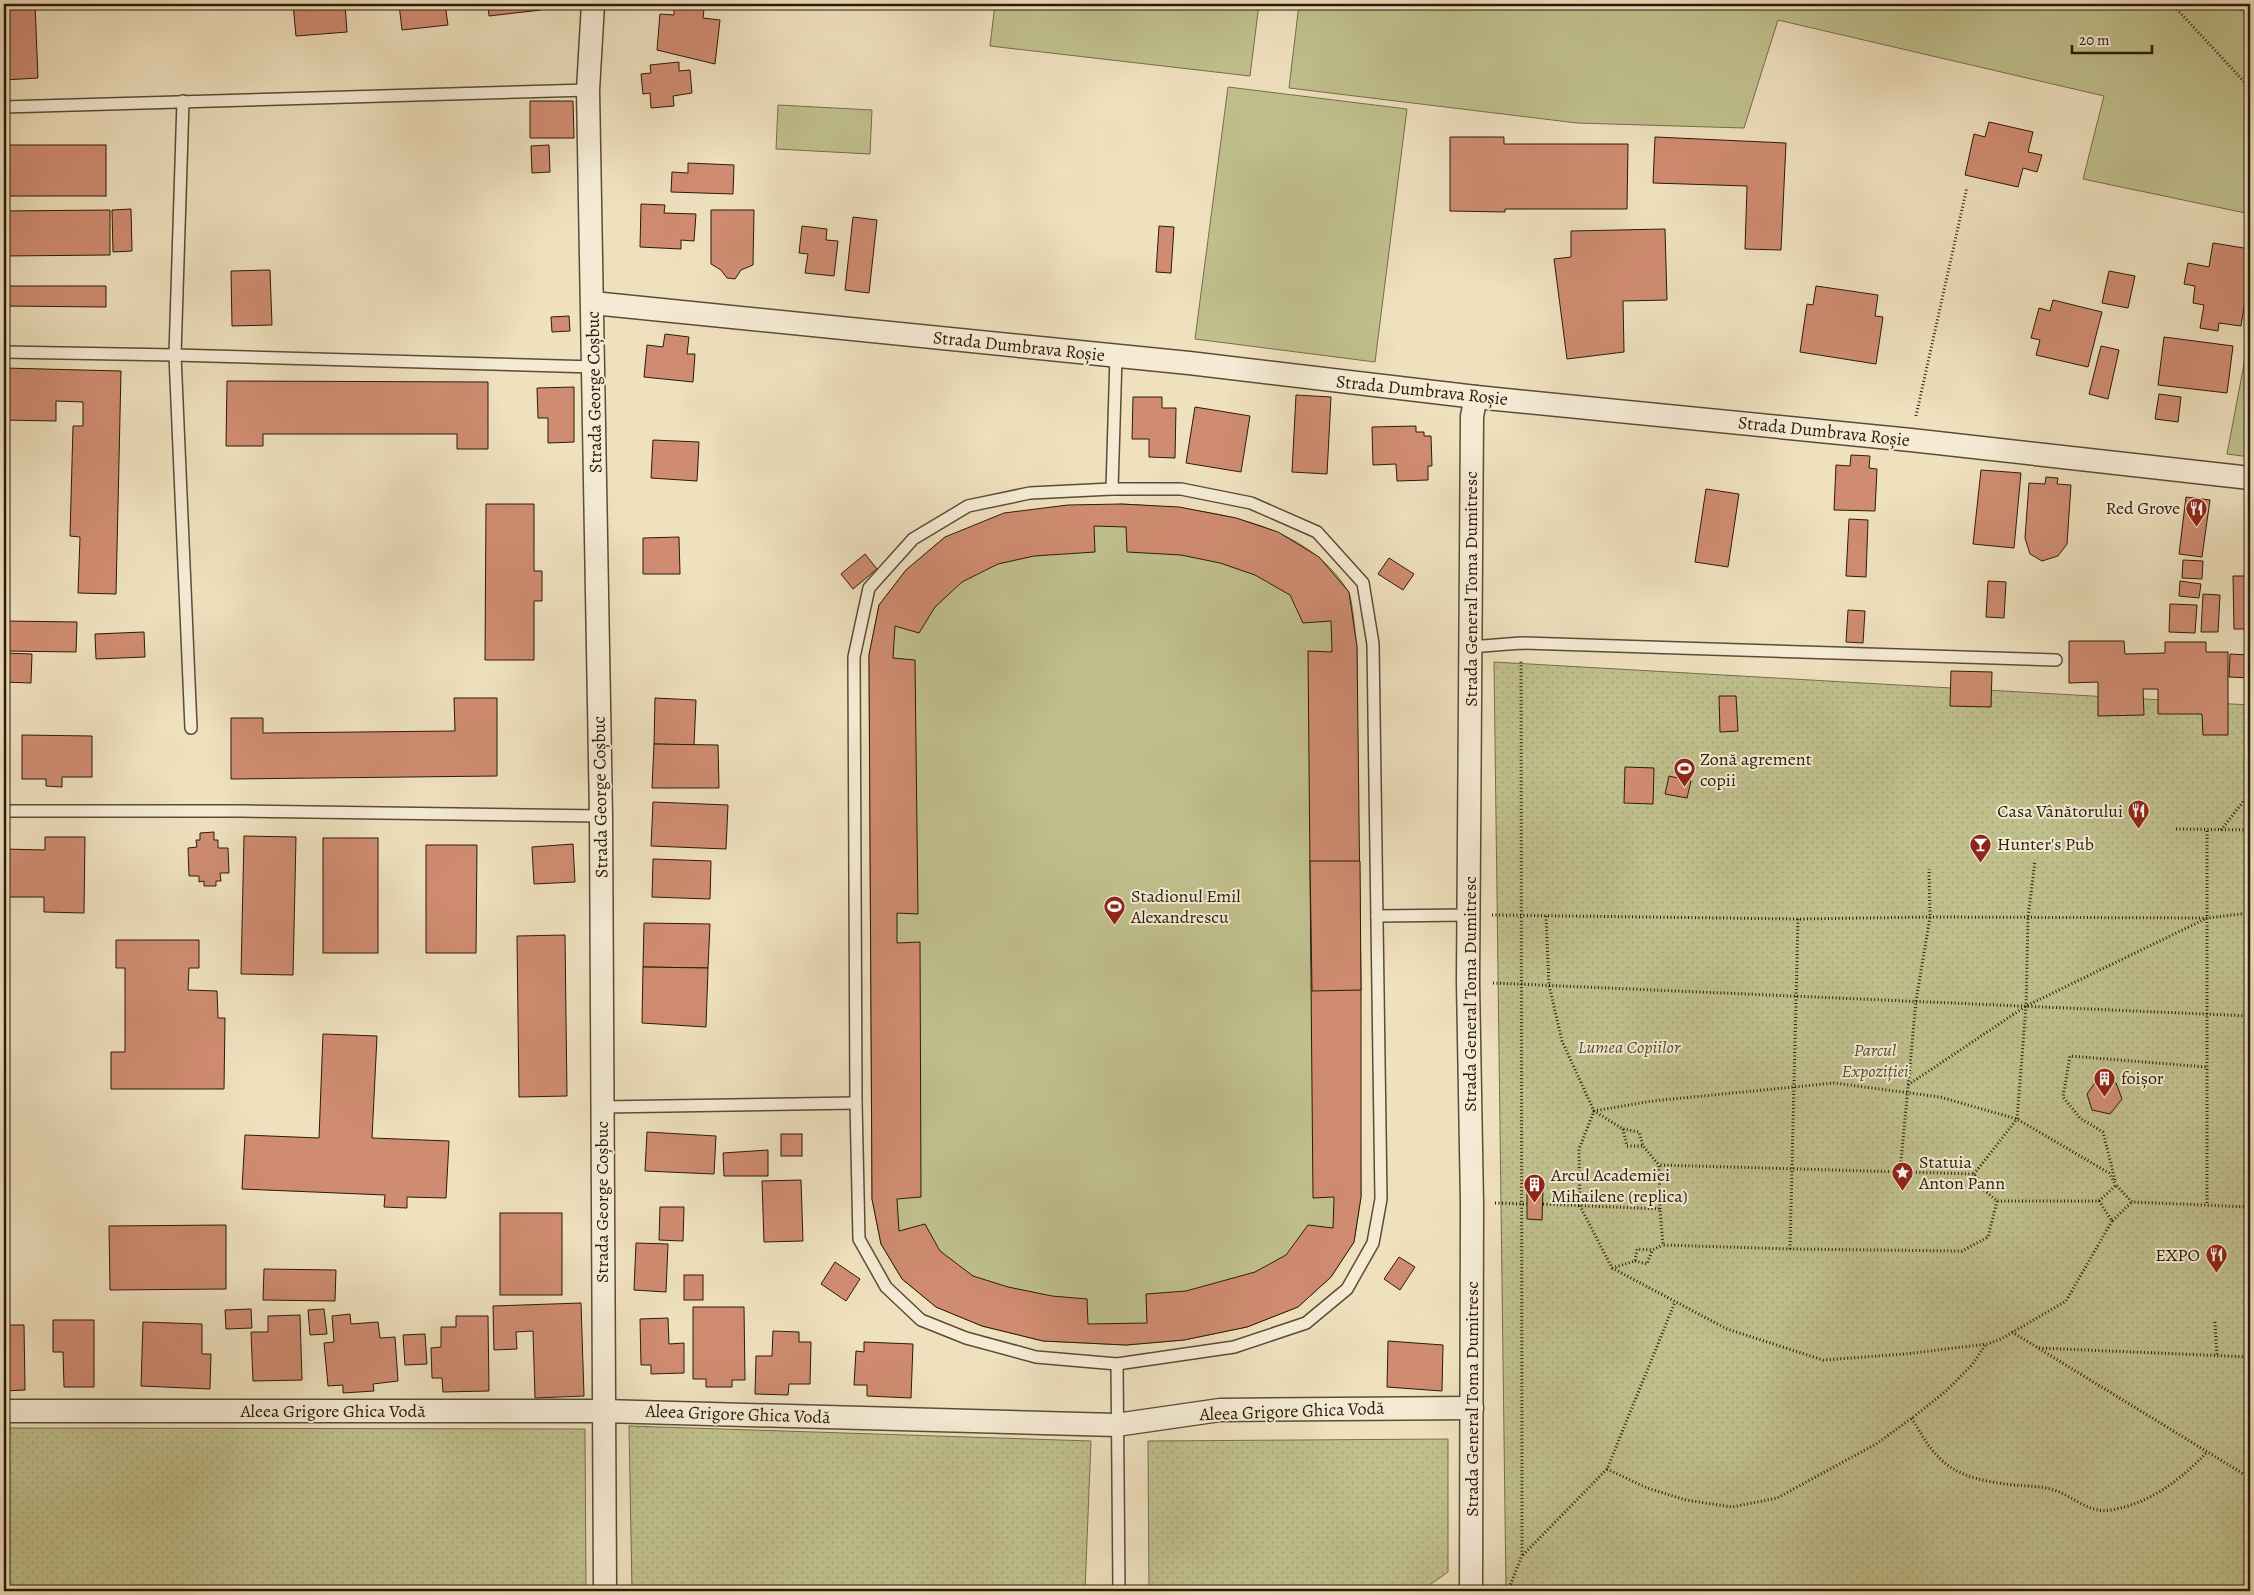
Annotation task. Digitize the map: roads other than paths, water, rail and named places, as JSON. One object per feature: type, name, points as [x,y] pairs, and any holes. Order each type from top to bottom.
[{"type":"street","name":"Strada George Coșbuc","points":[[593,4],[588,90],[601,816],[605,1591]]},
{"type":"street","name":"Strada Dumbrava Roșie","points":[[593,303],[1116,356],[1476,397],[1911,440],[2250,478]]},
{"type":"street","name":"Strada General Toma Dumitresc","points":[[1471,1591],[1472,1204],[1468,915],[1472,416],[1476,397]]},
{"type":"street","name":"Aleea Grigore Ghica Vodă","points":[[4,1411],[603,1411],[1116,1425],[1220,1410],[1472,1408]]},
{"type":"lane","points":[[4,107],[588,90]]},
{"type":"lane","points":[[183,101],[175,355],[191,728]]},
{"type":"lane","points":[[4,352],[594,367]]},
{"type":"lane","points":[[1112,489],[1116,356]]},
{"type":"lane","points":[[1112,489],[1181,489],[1250,503],[1317,532],[1363,583],[1374,644],[1377,916],[1381,1199],[1374,1243],[1347,1289],[1306,1324],[1234,1347],[1117,1364],[1036,1358],[966,1338],[921,1320],[886,1287],[859,1240],[856,1103],[854,657],[869,588],[913,539],[968,506],[1030,493],[1112,489]]},
{"type":"lane","points":[[1470,648],[1521,643],[2056,660]]},
{"type":"lane","points":[[4,811],[243,811],[601,816]]},
{"type":"lane","points":[[1377,916],[1468,915]]},
{"type":"lane","points":[[602,1107],[856,1103]]},
{"type":"lane","points":[[1117,1364],[1118,1591]]},
{"type":"place","name":"Red Grove","points":[[2196,527]]},
{"type":"place","name":"Zonă agrement copii","points":[[1684,788]]},
{"type":"place","name":"Casa Vânătorului","points":[[2139,830]]},
{"type":"place","name":"Hunter's Pub","points":[[1981,863]]},
{"type":"place","name":"Stadionul Emil Alexandrescu","points":[[1115,925]]},
{"type":"place","name":"foișor","points":[[2105,1097]]},
{"type":"place","name":"Statuia Anton Pann","points":[[1903,1191]]},
{"type":"place","name":"Arcul Academiei Mihailene (replica)","points":[[1535,1204]]},
{"type":"place","name":"EXPO","points":[[2216,1274]]},
{"type":"park label","name":"Lumea Copiilor","points":[[1629,1047]]},
{"type":"park label","name":"Parcul Expoziției","points":[[1875,1060]]}]
